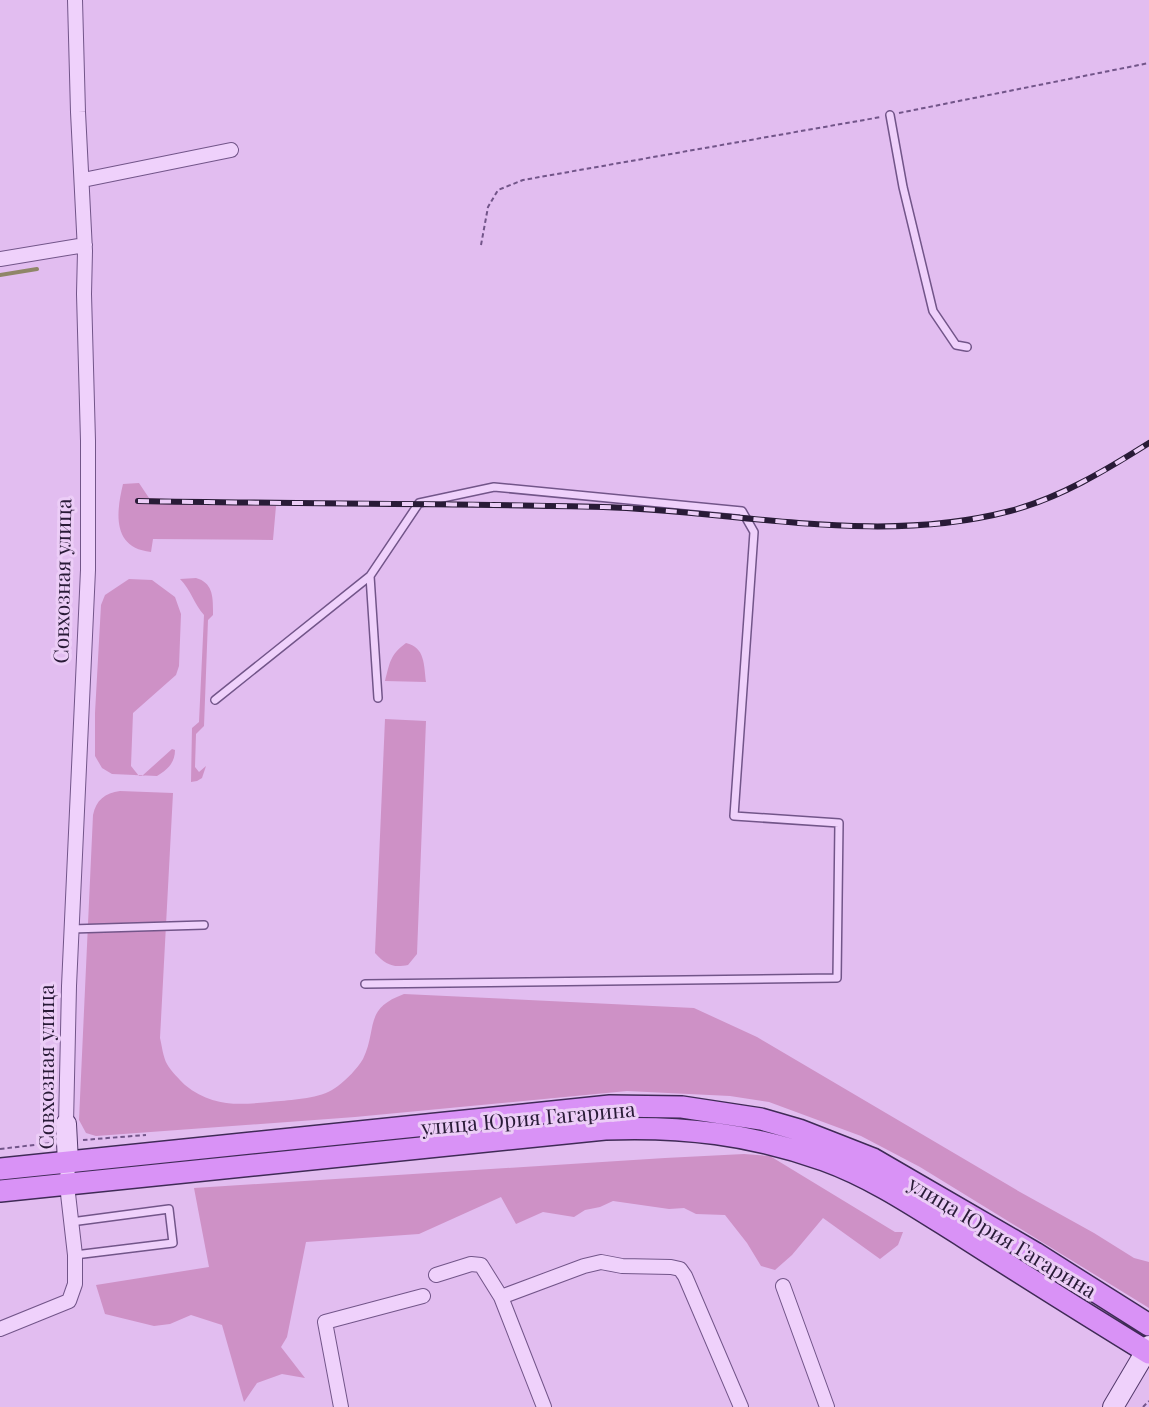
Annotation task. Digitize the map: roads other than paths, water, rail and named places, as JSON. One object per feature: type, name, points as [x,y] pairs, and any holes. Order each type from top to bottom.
[{"type":"main road","name":"улица Юрия Гагарина","points":[[0,1169],[610,1106],[682,1107],[731,1113],[799,1130],[873,1159],[1018,1243],[1149,1325]]},
{"type":"main road","name":"улица Юрия Гагарина","points":[[0,1191],[605,1129],[684,1129],[735,1135],[780,1146],[825,1161],[890,1191],[1148,1350]]},
{"type":"street","name":"Совхозная улица","points":[[68,1162],[66,1124],[71,929],[88,570],[85,245],[75,0]]},
{"type":"street","points":[[83,180],[231,150]]},
{"type":"street","points":[[0,259],[85,245]]},
{"type":"street","points":[[0,1329],[69,1301],[75,1284],[75,1255],[67,1185],[68,1162]]},
{"type":"street","points":[[501,1298],[584,1266],[602,1262],[622,1266],[680,1269],[741,1407]]},
{"type":"street","points":[[436,1275],[471,1264],[481,1265],[501,1298],[544,1407]]},
{"type":"street","points":[[783,1286],[827,1407]]},
{"type":"street","points":[[340,1407],[325,1322],[423,1296]]},
{"type":"street","points":[[1113,1407],[1148,1350]]},
{"type":"lane","points":[[890,115],[903,187],[933,311],[956,345],[967,347]]},
{"type":"lane","points":[[215,700],[370,576],[419,503],[494,487],[742,511],[754,532],[734,816],[839,823],[837,978],[365,984]]},
{"type":"lane","points":[[370,576],[378,698]]},
{"type":"lane","points":[[71,929],[204,925]]},
{"type":"lane","points":[[71,1222],[169,1209],[173,1243],[75,1255]]},
{"type":"waterway","points":[[0,275],[37,269]]},
{"type":"railway","points":[[138,501],[603,507],[807,524],[909,526],[960,521],[1010,511],[1047,499],[1082,482],[1149,443]]}]
